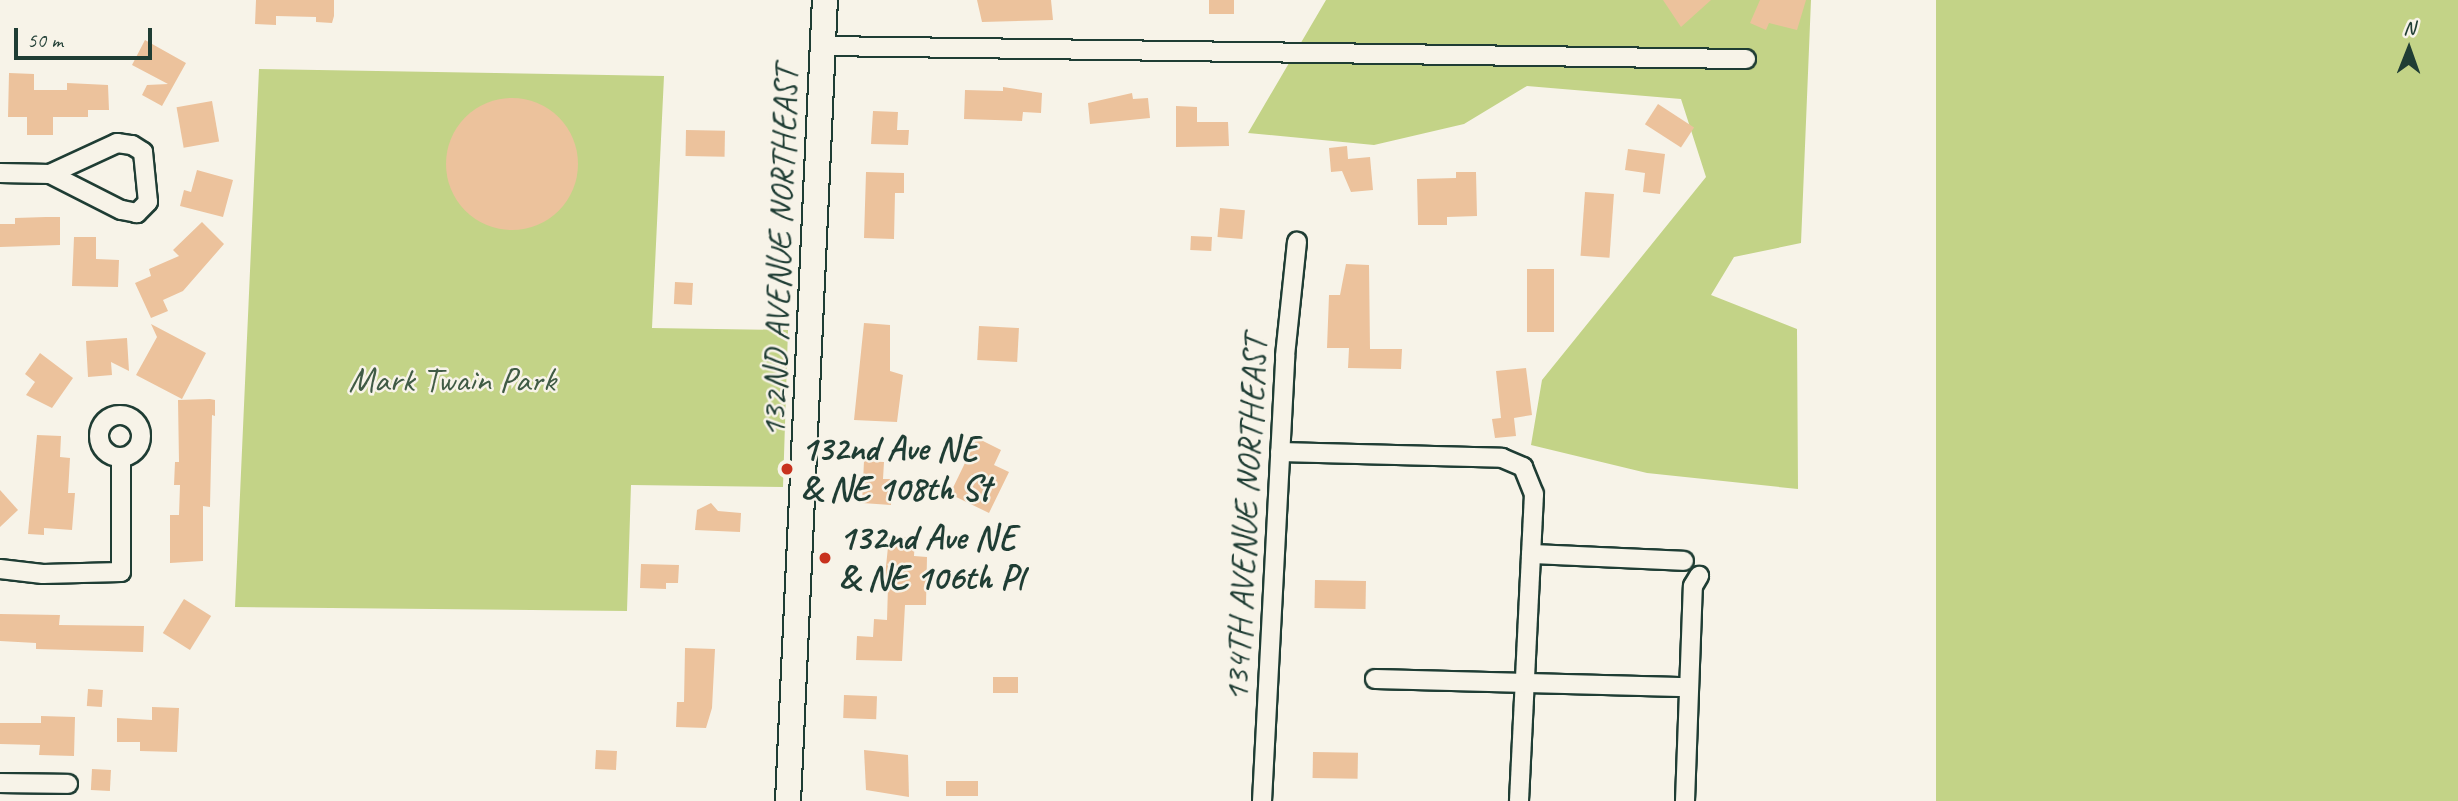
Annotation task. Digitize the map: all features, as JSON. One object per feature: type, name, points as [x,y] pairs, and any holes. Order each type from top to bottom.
[{"type":"street","name":"132ND AVENUE NORTHEAST","points":[[788,801],[825,0]]},
{"type":"street","points":[[823,46],[1746,58]]},
{"type":"street","points":[[0,173],[50,174],[117,144],[132,145],[142,152],[148,202],[137,213],[121,210],[50,174]]},
{"type":"street","name":"134TH AVENUE NORTHEAST","points":[[1262,801],[1280,452],[1297,242]]},
{"type":"street","points":[[1280,452],[1502,458],[1523,467],[1534,494],[1519,801]]},
{"type":"street","points":[[0,569],[43,574],[121,572],[121,458]]},
{"type":"street","points":[[1531,554],[1684,561]]},
{"type":"street","points":[[1685,801],[1693,586],[1699,576]]},
{"type":"street","points":[[1376,679],[1689,687]]},
{"type":"street","points":[[0,783],[68,784]]},
{"type":"green space","points":[[1326,0],[1811,0],[1801,243],[1734,257],[1711,295],[1797,329],[1798,489],[1647,473],[1531,445],[1542,380],[1706,177],[1681,99],[1527,86],[1464,124],[1374,145],[1248,133]]},
{"type":"green space","points":[[1936,0],[2458,0],[2458,801],[1936,801]]},
{"type":"green space","name":"Mark Twain Park","points":[[259,69],[664,76],[652,328],[788,330],[783,487],[631,485],[627,611],[235,607]]},
{"type":"building","points":[[256,0],[334,0],[334,16],[332,23],[316,22],[316,17],[276,16],[276,25],[255,24]]},
{"type":"building","points":[[977,0],[1051,0],[1053,20],[982,22]]},
{"type":"building","points":[[1209,0],[1234,0],[1234,14],[1209,14]]},
{"type":"building","points":[[1663,0],[1711,0],[1681,27]]},
{"type":"building","points":[[1760,0],[1806,0],[1797,30],[1769,23],[1766,30],[1750,23]]},
{"type":"building","points":[[145,40],[186,63],[162,106],[142,95],[147,85],[168,84],[132,65]]},
{"type":"building","points":[[9,73],[34,74],[34,90],[67,90],[67,83],[108,85],[109,110],[88,110],[88,117],[53,117],[53,135],[27,135],[27,117],[8,117]]},
{"type":"building","points":[[1003,87],[1042,93],[1041,113],[1023,112],[1022,121],[964,119],[965,90],[1003,91]]},
{"type":"building","points":[[1132,93],[1133,99],[1148,98],[1150,118],[1090,124],[1088,103]]},
{"type":"building","points":[[512,98],[537,103],[559,117],[573,139],[578,164],[573,189],[559,211],[537,225],[512,230],[487,225],[465,211],[451,189],[446,164],[451,139],[465,117],[487,103]]},
{"type":"building","points":[[212,101],[219,141],[184,148],[177,107]]},
{"type":"building","points":[[1658,104],[1694,127],[1681,148],[1645,124]]},
{"type":"building","points":[[1176,106],[1197,107],[1197,122],[1228,122],[1229,146],[1176,147]]},
{"type":"building","points":[[873,111],[898,112],[897,130],[909,130],[908,145],[871,144]]},
{"type":"building","points":[[686,130],[725,131],[725,157],[686,156]]},
{"type":"building","points":[[1347,146],[1348,159],[1370,157],[1373,190],[1351,192],[1342,171],[1331,172],[1329,148]]},
{"type":"building","points":[[1628,149],[1665,154],[1660,194],[1643,192],[1645,173],[1625,170]]},
{"type":"building","points":[[197,170],[233,180],[223,217],[180,206],[184,190],[191,192]]},
{"type":"building","points":[[866,172],[904,173],[904,193],[895,193],[894,239],[864,238]]},
{"type":"building","points":[[1456,172],[1476,172],[1477,216],[1447,217],[1447,225],[1418,225],[1417,179],[1456,178]]},
{"type":"building","points":[[1585,192],[1614,194],[1609,258],[1581,256]]},
{"type":"building","points":[[1220,208],[1245,210],[1242,239],[1217,237]]},
{"type":"building","points":[[60,217],[60,245],[0,247],[0,224],[15,224],[15,218]]},
{"type":"building","points":[[202,222],[224,244],[183,291],[163,300],[168,311],[151,318],[135,283],[151,276],[149,269],[179,256],[173,250]]},
{"type":"building","points":[[1191,236],[1212,237],[1211,251],[1190,250]]},
{"type":"building","points":[[74,237],[96,237],[96,259],[119,260],[118,287],[72,286]]},
{"type":"building","points":[[1346,264],[1369,265],[1370,349],[1402,349],[1401,369],[1348,368],[1349,348],[1327,348],[1329,295],[1340,295]]},
{"type":"building","points":[[1527,269],[1554,269],[1554,332],[1527,332]]},
{"type":"building","points":[[675,282],[693,283],[692,305],[674,304]]},
{"type":"building","points":[[864,323],[890,325],[890,371],[903,375],[897,422],[854,420]]},
{"type":"building","points":[[151,324],[206,353],[182,399],[136,375],[157,337]]},
{"type":"building","points":[[979,326],[1019,328],[1017,362],[977,360]]},
{"type":"building","points":[[127,338],[129,371],[111,362],[112,375],[88,377],[86,341]]},
{"type":"building","points":[[40,353],[73,378],[52,408],[26,395],[35,382],[25,374]]},
{"type":"building","points":[[1526,368],[1532,415],[1514,418],[1516,436],[1495,438],[1492,419],[1501,418],[1496,371]]},
{"type":"building","points":[[178,400],[215,400],[215,416],[212,415],[210,507],[203,506],[203,561],[170,563],[170,515],[179,515],[180,485],[174,485],[175,462],[179,462]]},
{"type":"building","points":[[37,435],[61,436],[60,457],[70,458],[68,493],[75,493],[72,530],[44,528],[44,535],[28,534]]},
{"type":"building","points":[[977,438],[1001,450],[994,465],[1009,472],[989,513],[950,494]]},
{"type":"building","points":[[864,461],[884,462],[883,479],[892,479],[891,505],[862,503]]},
{"type":"building","points":[[0,490],[18,510],[0,527]]},
{"type":"building","points":[[711,503],[718,511],[741,513],[740,532],[695,530],[697,510]]},
{"type":"building","points":[[889,537],[915,538],[914,556],[927,557],[926,605],[905,605],[902,661],[856,660],[857,636],[873,637],[874,619],[887,620],[888,586],[884,586]]},
{"type":"building","points":[[641,564],[679,565],[678,583],[666,583],[666,589],[640,588]]},
{"type":"building","points":[[1315,580],[1366,581],[1366,609],[1315,608]]},
{"type":"building","points":[[184,599],[211,616],[190,650],[163,633]]},
{"type":"building","points":[[0,614],[60,615],[59,625],[144,626],[143,652],[36,649],[36,643],[0,641]]},
{"type":"building","points":[[685,648],[715,649],[712,708],[706,728],[676,727],[677,702],[684,702]]},
{"type":"building","points":[[993,677],[1018,677],[1018,693],[993,693]]},
{"type":"building","points":[[88,689],[103,690],[102,707],[87,706]]},
{"type":"building","points":[[844,695],[877,696],[876,719],[843,718]]},
{"type":"building","points":[[152,707],[179,708],[177,752],[140,751],[140,742],[117,742],[117,718],[152,720]]},
{"type":"building","points":[[41,716],[75,717],[74,756],[39,755],[40,745],[0,744],[0,723],[41,723]]},
{"type":"building","points":[[596,750],[617,751],[616,770],[595,769]]},
{"type":"building","points":[[864,750],[908,755],[909,797],[866,790]]},
{"type":"building","points":[[1313,752],[1358,753],[1358,779],[1313,778]]},
{"type":"building","points":[[92,769],[111,770],[110,791],[91,790]]},
{"type":"building","points":[[946,781],[978,781],[978,796],[946,796]]},
{"type":"place","name":"132nd Ave NE & NE 108th St","points":[[787,469]]},
{"type":"place","name":"132nd Ave NE & NE 106th Pl","points":[[825,558]]}]
